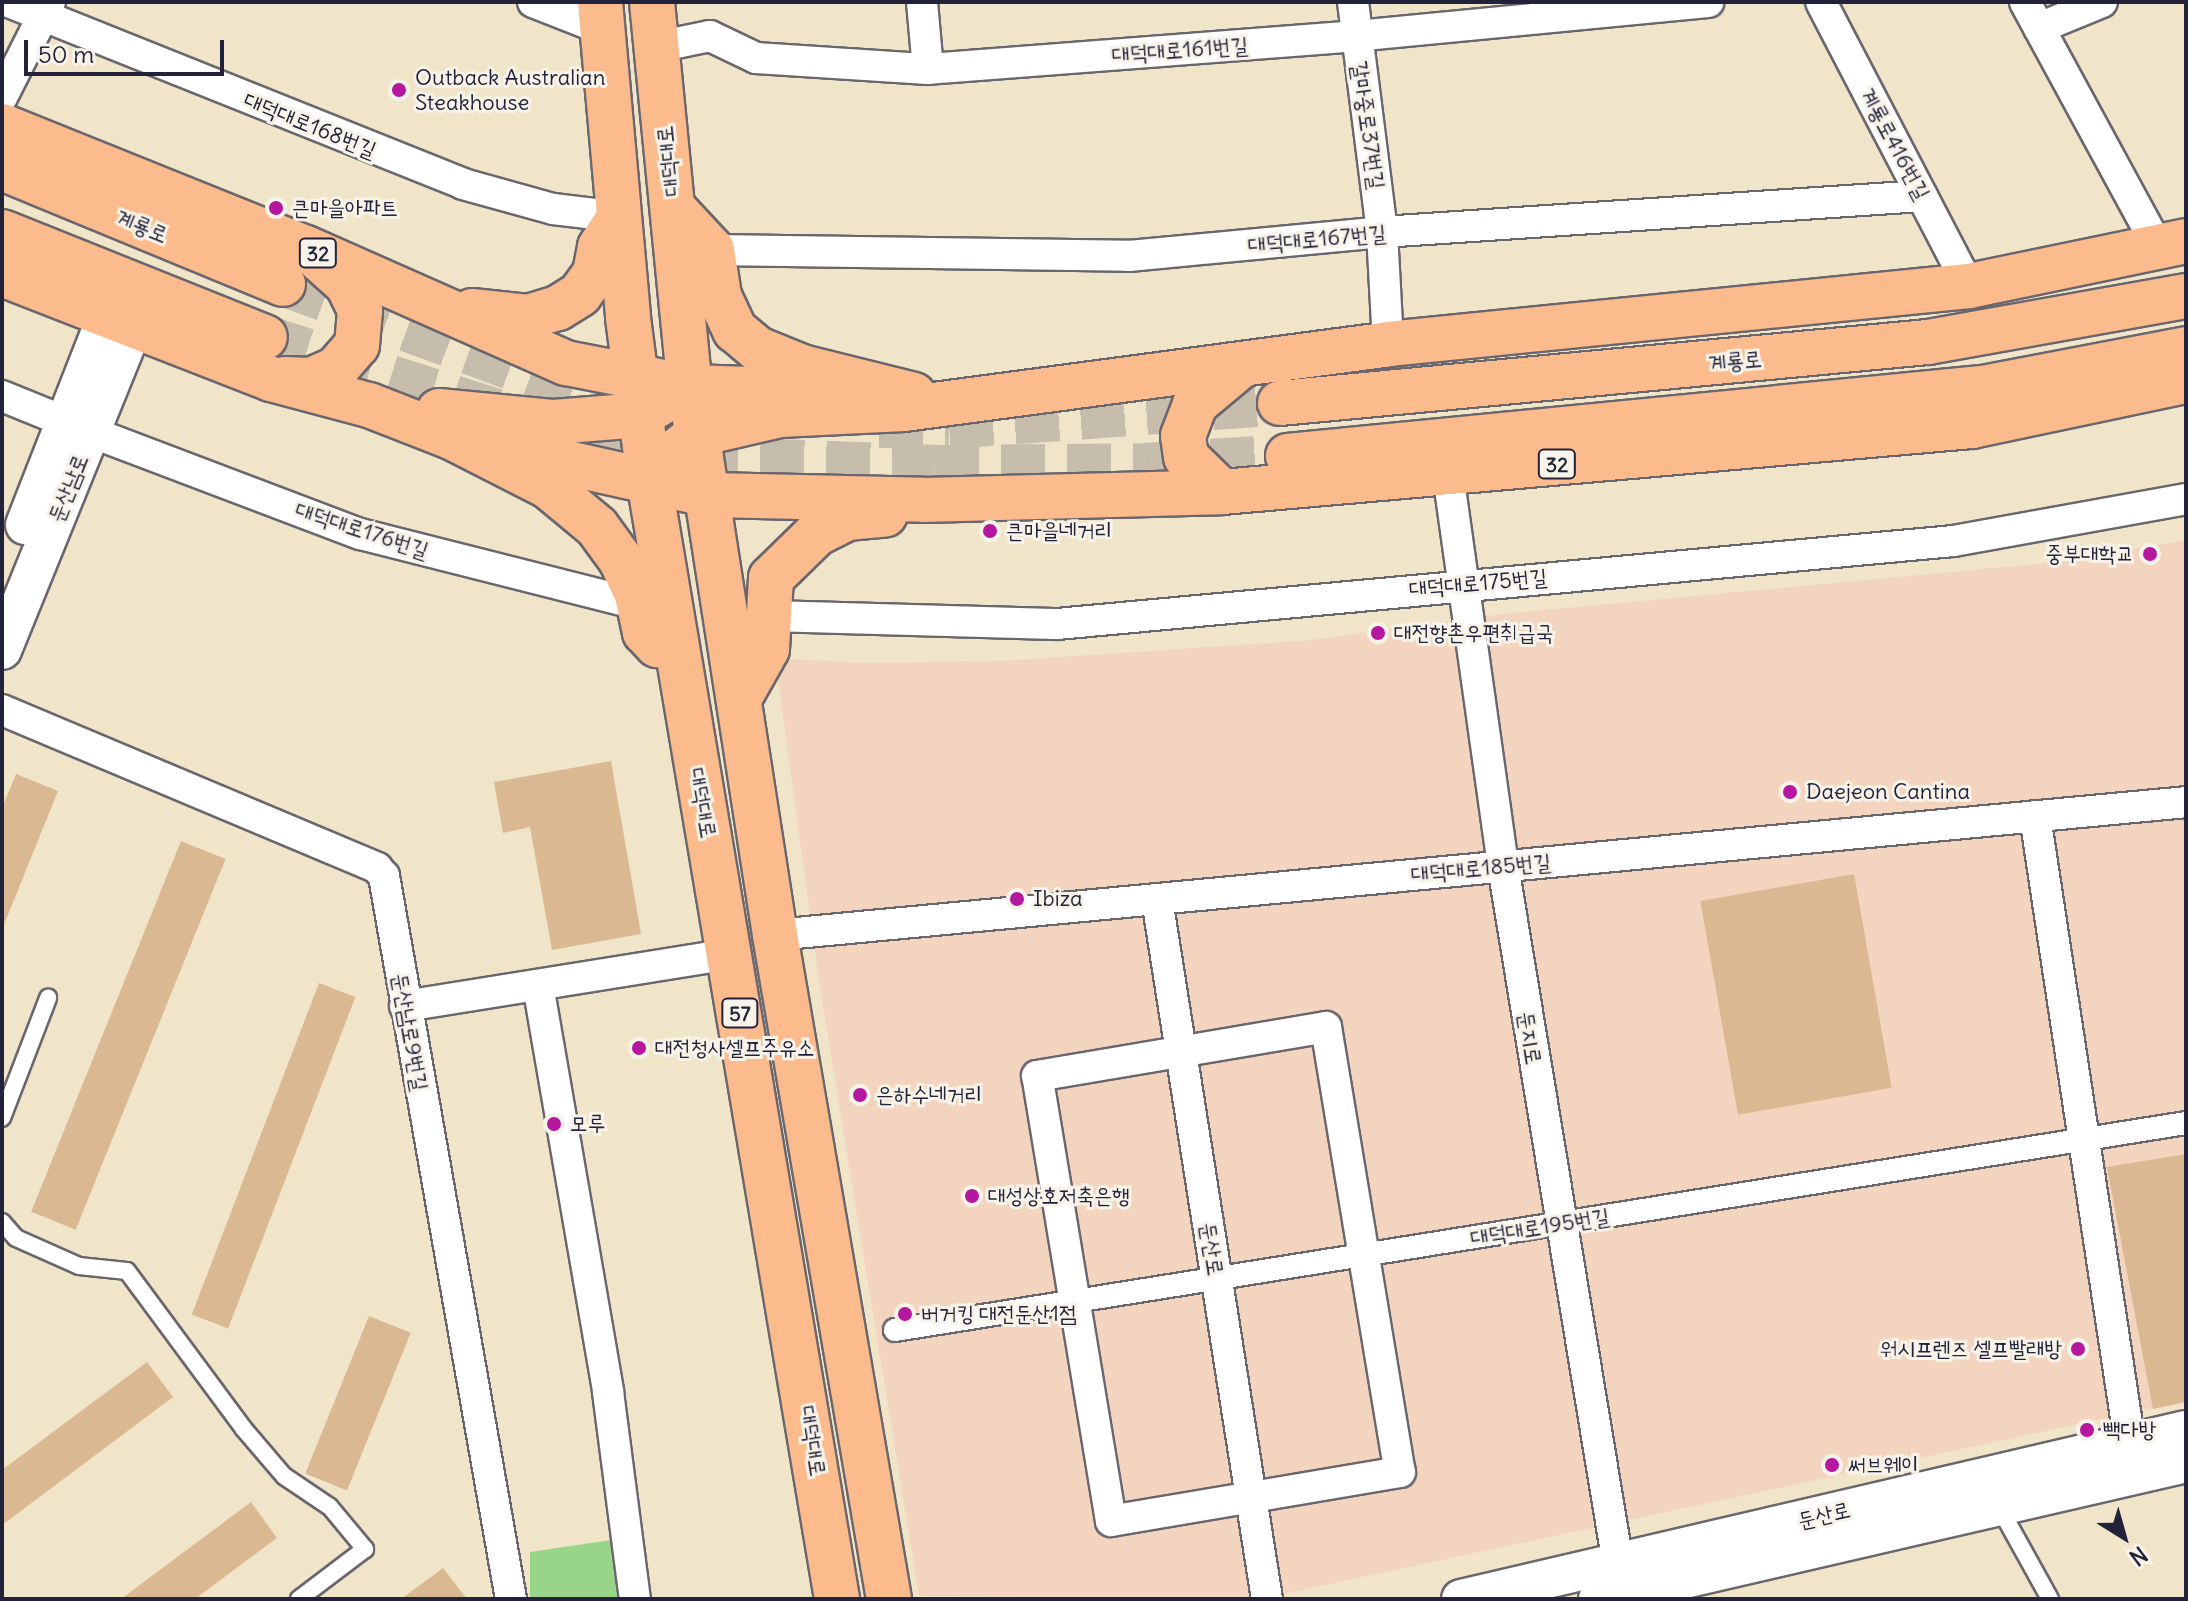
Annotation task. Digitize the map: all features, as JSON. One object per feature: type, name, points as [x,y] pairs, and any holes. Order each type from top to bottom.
[{"type":"main road","name":"대덕대로","points":[[652,2],[690,387],[711,495],[775,935],[889,1599]]},
{"type":"main road","name":"대덕대로","points":[[601,16],[637,396],[650,486],[837,1599]]},
{"type":"main road","name":"32","points":[[2,126],[306,248],[637,396]]},
{"type":"main road","name":"계룡로","points":[[2,168],[283,284]]},
{"type":"main road","points":[[673,208],[712,250],[719,296],[735,330],[758,349],[802,367],[914,395]]},
{"type":"main road","points":[[437,308],[528,317],[558,308],[580,294],[595,273],[600,247],[620,217]]},
{"type":"main road","name":"32","points":[[2,232],[369,405],[451,437],[650,486],[711,495],[924,500],[1222,492],[1972,426],[2186,381]]},
{"type":"main road","points":[[650,486],[665,458],[698,434],[780,415],[904,409],[1388,344],[1969,286],[2172,244]]},
{"type":"main road","points":[[268,358],[311,380],[336,369],[357,345],[360,310],[348,285],[306,248]]},
{"type":"main road","name":"32","points":[[2,274],[120,321],[268,358]]},
{"type":"main road","name":"계룡로","points":[[1280,403],[1928,342],[2186,296]]},
{"type":"main road","name":"32","points":[[1288,456],[1982,388],[2186,349]]},
{"type":"main road","points":[[1222,492],[1186,457],[1183,436],[1195,404],[1243,364]]},
{"type":"main road","points":[[369,405],[554,422],[637,396],[690,387],[914,395],[1047,392]]},
{"type":"main road","points":[[451,437],[569,502],[621,560],[640,605],[645,632],[679,669]]},
{"type":"main road","points":[[740,697],[767,649],[771,578],[816,534],[847,518],[898,514],[924,500]]},
{"type":"street","name":"대덕대로168번길","points":[[9,2],[47,9],[463,184],[553,209],[620,217]]},
{"type":"street","points":[[533,2],[601,16]]},
{"type":"street","points":[[922,2],[928,69]]},
{"type":"street","name":"갈마중로37번길","points":[[1353,2],[1382,232],[1388,344]]},
{"type":"street","name":"대덕대로161번길","points":[[657,47],[710,36],[756,58],[928,69],[1356,36],[1708,2]]},
{"type":"street","name":"계룡로416번길","points":[[1821,2],[1969,286]]},
{"type":"street","points":[[2102,2],[2032,15],[2172,244]]},
{"type":"street","points":[[2,97],[47,9]]},
{"type":"street","name":"대덕대로167번길","points":[[712,250],[1129,256],[1382,232],[1922,196]]},
{"type":"street","name":"둔산남로","points":[[2,650],[78,427],[120,321]]},
{"type":"street","name":"대덕대로176번길","points":[[2,396],[360,534],[640,605]]},
{"type":"street","name":"둔산남로","points":[[2,583],[78,427]]},
{"type":"street","name":"둔지로","points":[[1448,474],[1460,584],[1616,1589]]},
{"type":"street","name":"대덕대로175번길","points":[[767,616],[1057,624],[1460,584],[1953,541],[2186,499]]},
{"type":"street","name":"둔산남로9번길","points":[[2,710],[377,868],[384,876],[511,1599]]},
{"type":"street","name":"대덕대로185번길","points":[[775,935],[2186,802]]},
{"type":"street","points":[[2035,816],[2130,1444]]},
{"type":"street","name":"둔산로","points":[[1157,899],[1267,1599]]},
{"type":"street","points":[[405,1006],[730,954]]},
{"type":"street","points":[[538,985],[608,1392],[635,1599]]},
{"type":"street","points":[[1326,1027],[1364,1255],[1400,1472],[1250,1494],[1111,1521],[1037,1076],[1326,1027]]},
{"type":"street","name":"대덕대로195번길","points":[[895,1330],[2186,1123]]},
{"type":"street","name":"둔산로","points":[[1461,1599],[1616,1589],[1995,1492],[2130,1444],[2186,1430]]},
{"type":"street","name":"둔산로","points":[[1995,1492],[2186,1463]]},
{"type":"lane","points":[[2,1118],[48,998]]},
{"type":"lane","points":[[2,1222],[16,1238],[79,1266],[127,1271],[243,1428],[284,1476],[330,1507],[365,1549],[299,1599]]},
{"type":"lane","points":[[1995,1492],[2050,1599]]},
{"type":"shaded area","points":[[2186,540],[2186,1401],[1259,1599],[919,1596],[820,988],[775,658],[863,663],[1003,661],[1311,640],[1502,614],[2057,562]]},
{"type":"green space","points":[[618,1539],[626,1599],[530,1599],[530,1552]]},
{"type":"building","points":[[611,761],[641,934],[552,950],[530,827],[503,833],[494,782]]},
{"type":"building","points":[[16,774],[58,791],[3,927],[2,808]]},
{"type":"building","points":[[181,841],[226,859],[76,1230],[31,1212]]},
{"type":"building","points":[[1854,874],[1892,1088],[1738,1115],[1700,901]]},
{"type":"building","points":[[319,983],[355,997],[228,1328],[192,1314]]},
{"type":"building","points":[[2186,1154],[2186,1402],[2153,1409],[2107,1167]]},
{"type":"building","points":[[369,1316],[411,1333],[347,1490],[305,1474]]},
{"type":"building","points":[[147,1362],[173,1397],[2,1525],[2,1470]]},
{"type":"building","points":[[251,1502],[277,1538],[195,1599],[121,1599]]},
{"type":"building","points":[[443,1568],[467,1599],[401,1599]]},
{"type":"tunnel","points":[[283,284],[610,404],[648,413]]},
{"type":"tunnel","points":[[265,337],[606,446],[694,458],[935,467],[1145,465],[1288,456]]},
{"type":"tunnel","points":[[879,426],[949,427],[1280,403]]},
{"type":"place","name":"Outback Australian Steakhouse","points":[[399,90]]},
{"type":"place","name":"큰마을아파트","points":[[276,208]]},
{"type":"place","name":"큰마을네거리","points":[[990,531]]},
{"type":"place","name":"중부대학교","points":[[2150,554]]},
{"type":"place","name":"대전향촌우편취급국","points":[[1378,633]]},
{"type":"place","name":"Daejeon Cantina","points":[[1790,792]]},
{"type":"place","name":"Ibiza","points":[[1017,899]]},
{"type":"place","name":"대전청사셀프주유소","points":[[639,1048]]},
{"type":"place","name":"은하수네거리","points":[[860,1095]]},
{"type":"place","name":"모루","points":[[554,1124]]},
{"type":"place","name":"대성상호저축은행","points":[[972,1196]]},
{"type":"place","name":"버거킹 대전둔산1점","points":[[905,1314]]},
{"type":"place","name":"워시프렌즈 셀프빨래방","points":[[2078,1349]]},
{"type":"place","name":"빽다방","points":[[2087,1430]]},
{"type":"place","name":"써브웨이","points":[[1832,1465]]}]
